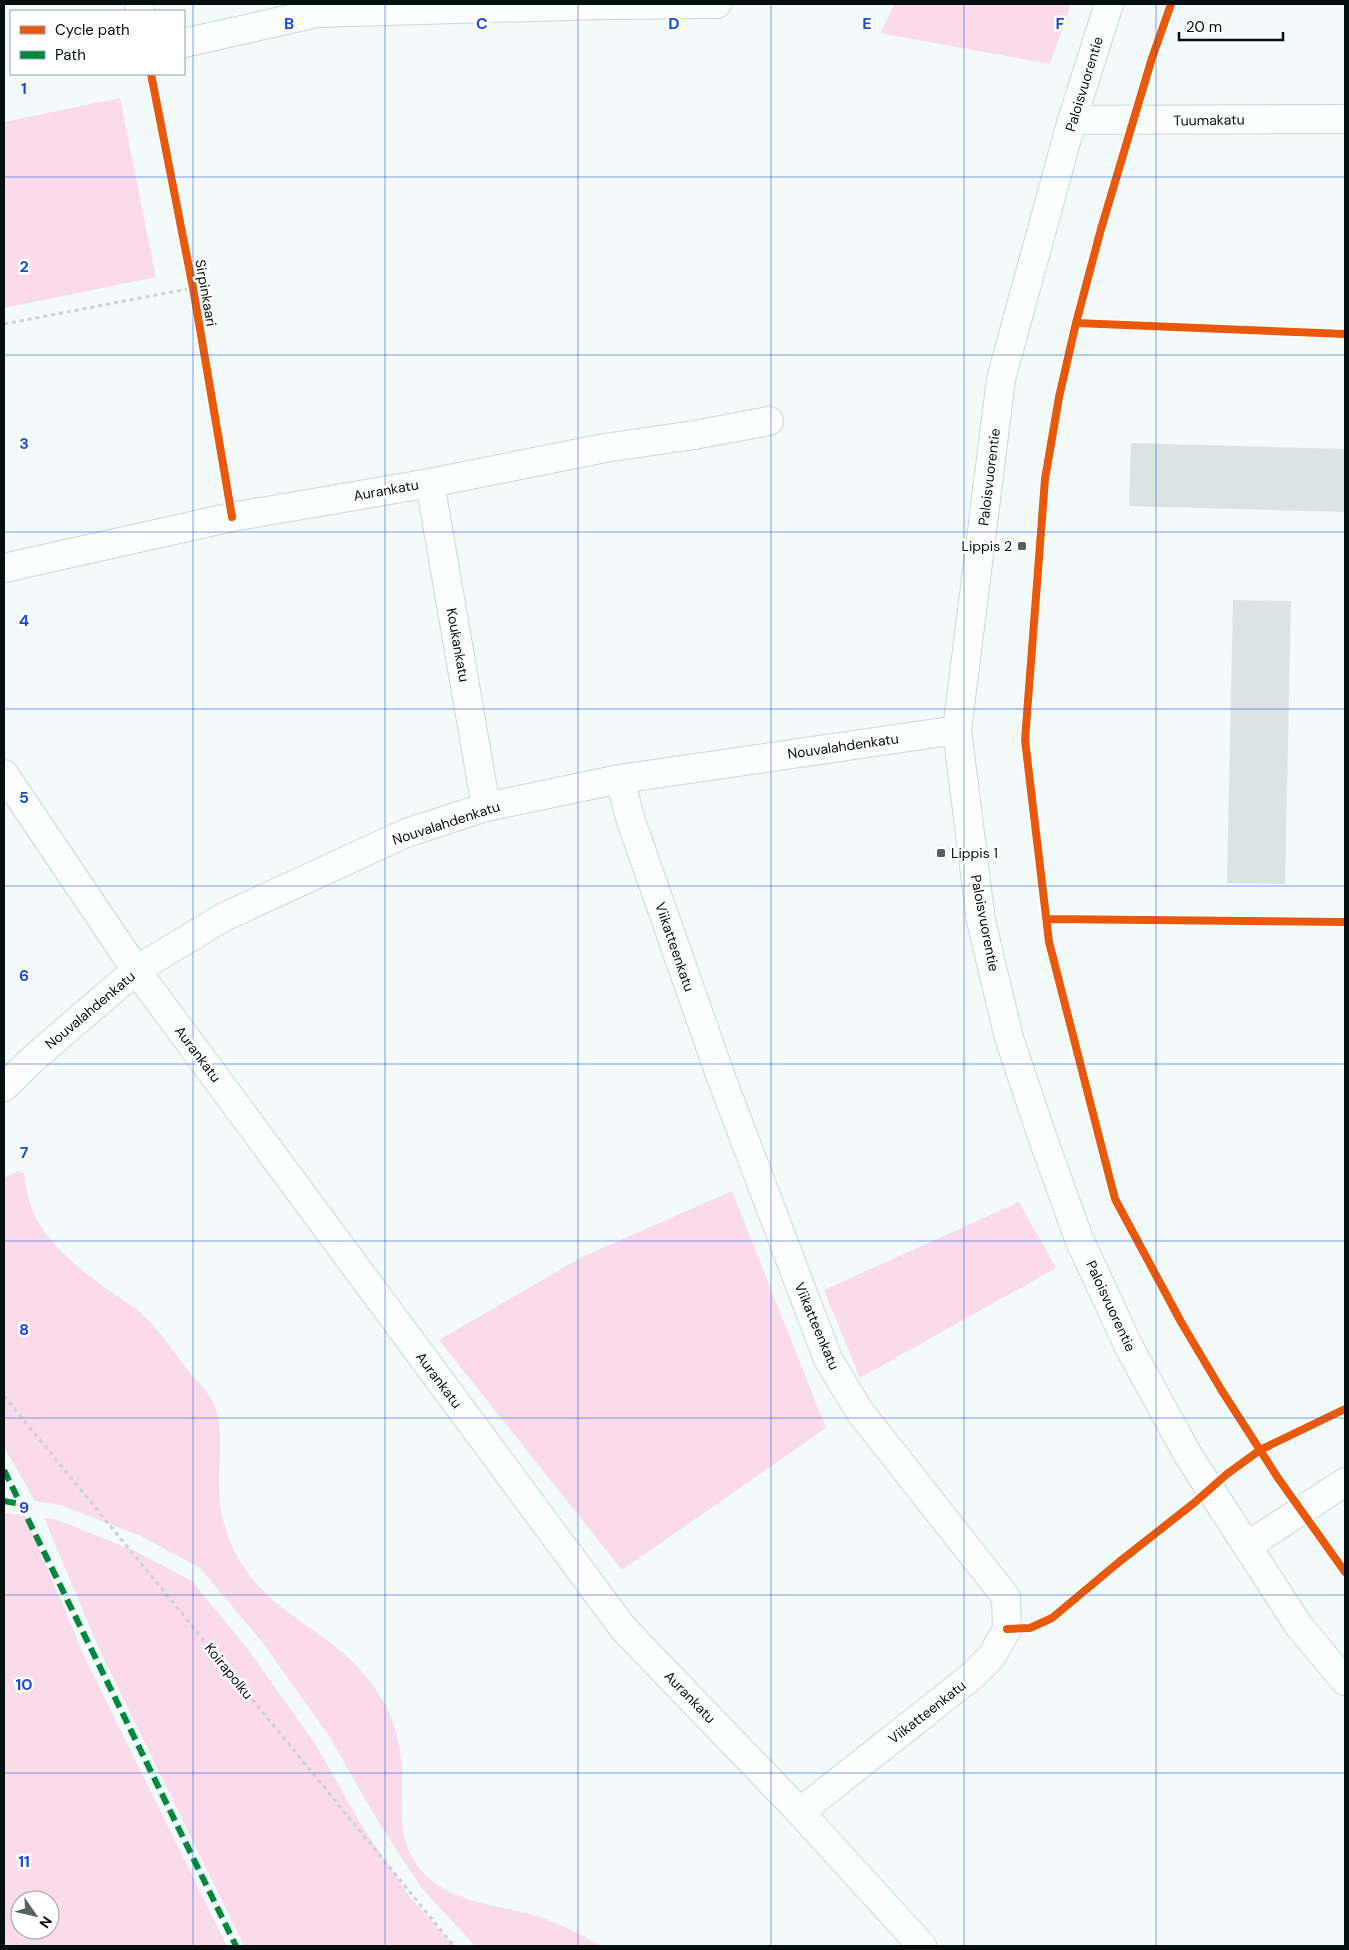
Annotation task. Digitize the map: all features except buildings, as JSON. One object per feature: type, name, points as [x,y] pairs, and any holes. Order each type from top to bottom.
[{"type":"street","points":[[185,43],[317,13],[602,5],[717,4]]},
{"type":"street","name":"Paloisvuorentie","points":[[1109,4],[1072,120],[1001,379],[957,730],[982,921],[1009,1038],[1042,1139],[1079,1238],[1130,1349],[1188,1456],[1299,1626],[1345,1682]]},
{"type":"street","name":"Tuumakatu","points":[[1072,120],[1345,118]]},
{"type":"street","name":"Aurankatu","points":[[4,568],[232,517],[430,483],[605,448],[694,435],[769,420]]},
{"type":"street","name":"Koukankatu","points":[[430,483],[486,807]]},
{"type":"street","name":"Nouvalahdenkatu","points":[[4,1087],[34,1058],[136,970],[224,917],[406,833],[486,807],[620,779],[957,730]]},
{"type":"street","name":"Aurankatu","points":[[4,774],[136,970],[623,1628],[800,1812],[922,1946]]},
{"type":"street","name":"Viikatteenkatu","points":[[620,779],[631,821],[722,1080],[828,1359],[860,1412],[1006,1597],[1007,1628],[992,1656],[972,1676],[800,1812]]},
{"type":"street","points":[[1247,1546],[1345,1482]]},
{"type":"path","points":[[4,324],[193,288]]},
{"type":"shaded area","points":[[894,4],[1071,4],[1050,64],[881,33]]},
{"type":"shaded area","points":[[120,98],[156,277],[4,308],[4,122]]},
{"type":"shaded area","points":[[18,1171],[24,1173],[29,1200],[38,1222],[56,1246],[91,1277],[134,1307],[150,1321],[213,1402],[220,1431],[220,1504],[225,1527],[233,1549],[253,1580],[271,1598],[344,1654],[363,1673],[379,1694],[391,1717],[401,1755],[403,1832],[406,1844],[420,1869],[443,1889],[457,1895],[549,1920],[601,1946],[475,1946],[421,1887],[376,1818],[329,1736],[263,1643],[200,1568],[141,1536],[60,1505],[35,1501],[4,1447],[4,1178]]},
{"type":"shaded area","points":[[732,1191],[826,1428],[622,1570],[439,1340],[582,1257]]},
{"type":"shaded area","points":[[1019,1202],[1056,1268],[860,1378],[824,1290]]},
{"type":"shaded area","points":[[4,1513],[25,1515],[85,1658],[227,1946],[4,1946]]},
{"type":"shaded area","points":[[44,1518],[55,1519],[135,1551],[192,1581],[250,1652],[316,1745],[362,1826],[409,1896],[454,1946],[244,1946],[100,1651]]},
{"type":"marked path","points":[[4,1470],[236,1946]]},
{"type":"marked path","points":[[4,1501],[21,1504]]},
{"type":"cycle path","points":[[1171,4],[1152,58],[1101,229],[1059,397],[1045,479],[1025,740],[1049,942],[1115,1199],[1181,1322],[1222,1391],[1278,1478],[1345,1572]]},
{"type":"cycle path","name":"Sirpinkaari","points":[[151,75],[193,288],[232,517]]},
{"type":"cycle path","points":[[1076,323],[1345,334]]},
{"type":"cycle path","points":[[1047,919],[1345,922]]},
{"type":"cycle path","points":[[1007,1629],[1030,1628],[1052,1618],[1227,1474],[1260,1450],[1345,1409]]},
{"type":"place","name":"Lippis 2","points":[[1022,546]]},
{"type":"place","name":"Lippis 1","points":[[941,853]]}]
